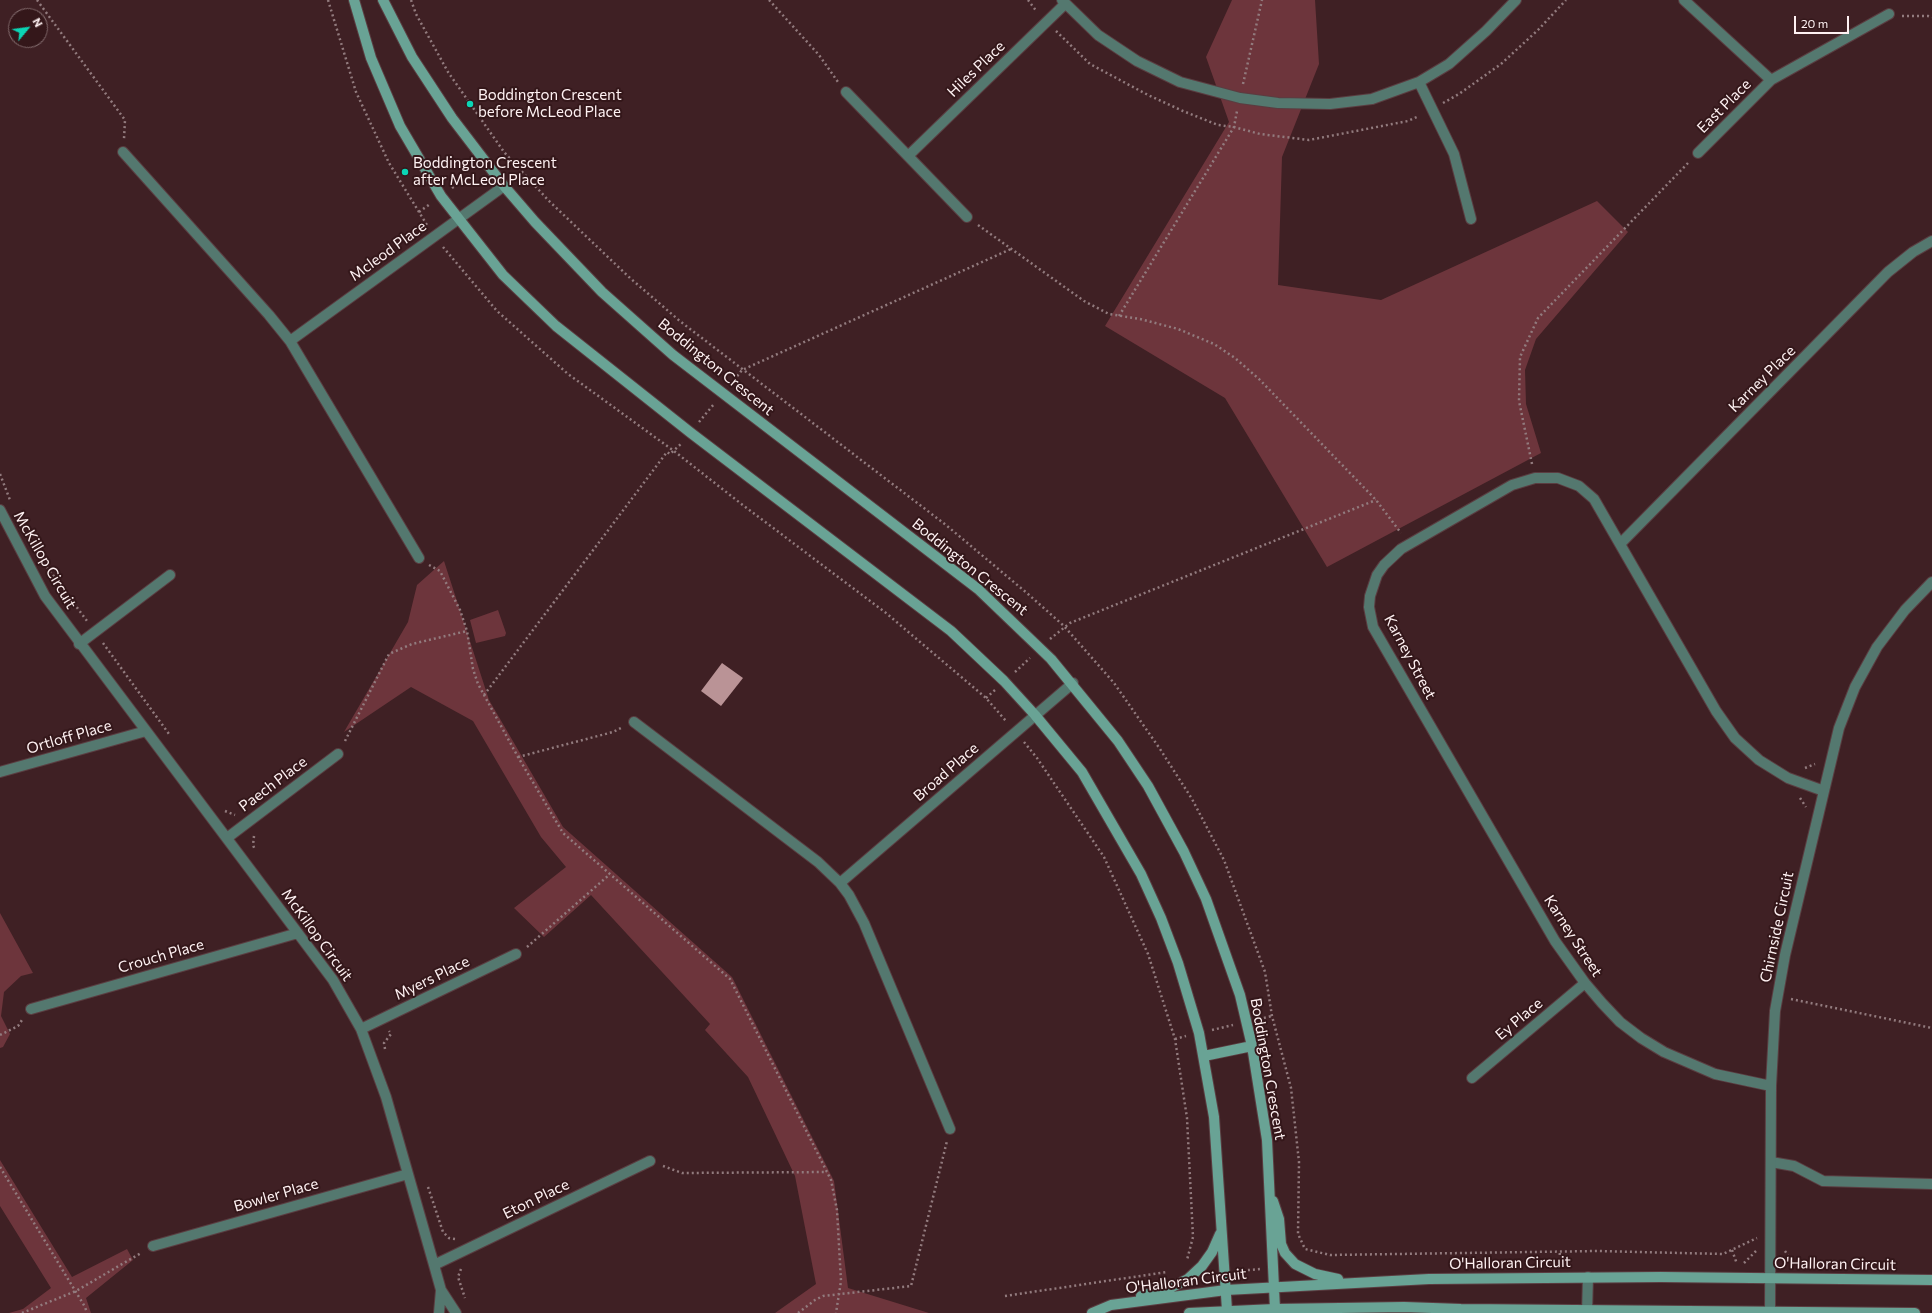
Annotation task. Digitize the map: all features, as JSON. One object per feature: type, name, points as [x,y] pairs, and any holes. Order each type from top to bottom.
[{"type":"street","points":[[354,0],[371,58],[400,126],[441,196],[458,220],[502,275],[556,326],[691,433],[951,631],[1004,681],[1035,715],[1082,772],[1141,874],[1178,963],[1199,1033],[1214,1118],[1227,1310]]},
{"type":"street","name":"Boddington Crescent","points":[[383,0],[412,58],[452,118],[504,186],[535,222],[602,292],[673,355],[978,589],[1040,648],[1073,683],[1118,742],[1148,786],[1184,852],[1206,899],[1224,946],[1240,995],[1252,1046],[1267,1140],[1275,1309]]},
{"type":"street","points":[[1063,2],[1098,35],[1137,61],[1180,82],[1240,98],[1278,103],[1330,104],[1372,99],[1419,82],[1449,64],[1486,31],[1516,0]]},
{"type":"street","name":"East Place","points":[[1684,0],[1771,80]]},
{"type":"street","name":"Hiles Place","points":[[908,156],[1046,22],[1063,2]]},
{"type":"street","name":"East Place","points":[[1698,153],[1771,80],[1889,14]]},
{"type":"street","points":[[1419,82],[1454,154],[1471,219]]},
{"type":"street","points":[[846,92],[967,217]]},
{"type":"street","points":[[123,152],[269,315],[290,341],[419,558]]},
{"type":"street","name":"Mcleod Place","points":[[290,341],[504,186]]},
{"type":"street","name":"Karney Place","points":[[1620,544],[1888,272],[1913,252],[1932,241]]},
{"type":"street","name":"Karney Street","points":[[1771,1086],[1715,1074],[1664,1052],[1641,1038],[1620,1022],[1602,1004],[1585,983],[1555,941],[1373,626],[1369,607],[1370,596],[1377,575],[1384,565],[1402,549],[1512,485],[1536,478],[1558,478],[1579,486],[1594,499],[1716,711],[1735,738],[1759,760],[1788,778],[1824,791]]},
{"type":"street","name":"McKillop Circuit","points":[[0,510],[45,596],[79,644],[333,980],[361,1029],[386,1097],[441,1290],[456,1313]]},
{"type":"street","points":[[79,644],[170,575]]},
{"type":"street","name":"Chirnside Circuit","points":[[1770,1312],[1771,1086],[1775,1011],[1785,954],[1839,728],[1855,687],[1877,647],[1905,610],[1932,582]]},
{"type":"street","name":"Broad Place","points":[[840,883],[1073,683]]},
{"type":"street","points":[[634,722],[818,862],[840,883],[849,895],[864,923],[950,1129]]},
{"type":"street","name":"Ortloff Place","points":[[0,772],[146,731]]},
{"type":"street","name":"Paech Place","points":[[227,838],[338,754]]},
{"type":"street","name":"Crouch Place","points":[[31,1009],[298,933]]},
{"type":"street","name":"Myers Place","points":[[361,1029],[516,954]]},
{"type":"street","name":"Ey Place","points":[[1472,1078],[1585,983]]},
{"type":"street","points":[[1204,1056],[1252,1046]]},
{"type":"street","name":"Eton Place","points":[[434,1265],[650,1161]]},
{"type":"street","points":[[1771,1162],[1794,1166],[1823,1182],[1932,1184]]},
{"type":"street","name":"Bowler Place","points":[[153,1246],[408,1174]]},
{"type":"street","points":[[1269,1187],[1279,1219],[1281,1244],[1285,1253],[1295,1264],[1315,1274],[1351,1282]]},
{"type":"street","points":[[1110,1305],[1172,1287],[1188,1279],[1202,1266],[1212,1252],[1221,1232]]},
{"type":"street","points":[[1587,1312],[1588,1277]]},
{"type":"street","name":"O'Halloran Circuit","points":[[1092,1313],[1110,1305],[1226,1290],[1351,1282],[1429,1279],[1588,1277],[1932,1280]]},
{"type":"street","name":"McKillop Circuit","points":[[439,1313],[441,1290]]},
{"type":"street","points":[[1189,1313],[1227,1310],[1404,1307],[1587,1312],[1915,1313]]},
{"type":"path","points":[[38,0],[125,120],[123,152]]},
{"type":"path","points":[[411,0],[416,14],[448,72],[504,152],[548,200],[630,278],[681,322],[946,526],[1064,626],[1114,683],[1160,749],[1192,799],[1224,860],[1265,972],[1272,1016],[1291,1088],[1298,1162],[1298,1234],[1305,1249],[1330,1255],[1597,1251],[1724,1254],[1757,1238],[1785,1238],[1786,1252],[1791,1260],[1803,1266]]},
{"type":"path","points":[[769,0],[819,55],[846,92]]},
{"type":"path","points":[[1028,0],[1046,22],[1090,64],[1183,111],[1218,125],[1234,127]]},
{"type":"path","points":[[1119,316],[1234,127],[1262,0]]},
{"type":"path","points":[[1889,14],[1932,17]]},
{"type":"path","points":[[419,212],[504,152]]},
{"type":"path","points":[[1536,478],[1519,401],[1520,357],[1538,318],[1698,153]]},
{"type":"path","points":[[967,217],[1084,301],[1109,314],[1178,329],[1214,344],[1235,358],[1259,379],[1376,500],[1409,545]]},
{"type":"path","points":[[484,695],[667,452],[670,454],[674,451],[691,433],[742,370],[1011,248]]},
{"type":"path","points":[[674,451],[886,613],[986,698],[1038,758],[1104,858],[1148,954],[1175,1039],[1186,1118],[1193,1229],[1193,1237],[1187,1261]]},
{"type":"path","points":[[986,698],[1064,626],[1376,500]]},
{"type":"path","points":[[419,558],[440,571],[460,610],[467,632],[473,670],[484,695],[518,757],[563,833],[609,875],[730,979],[831,1180],[837,1210],[841,1281],[836,1313]]},
{"type":"path","points":[[338,754],[389,654],[412,644],[467,632]]},
{"type":"path","points":[[518,757],[613,732],[634,722]]},
{"type":"path","points":[[516,954],[533,942],[609,875]]},
{"type":"path","points":[[1778,996],[1932,1028]]},
{"type":"path","points":[[0,1035],[18,1026],[31,1009]]},
{"type":"path","points":[[1175,1039],[1272,1016]]},
{"type":"path","points":[[798,1313],[815,1300],[839,1294],[911,1286],[950,1129]]},
{"type":"path","points":[[650,1161],[682,1173],[827,1172]]},
{"type":"path","points":[[0,1167],[76,1291],[87,1313]]},
{"type":"path","points":[[22,1313],[76,1291],[153,1246]]},
{"type":"shaded area","points":[[1232,0],[1315,0],[1319,64],[1282,157],[1278,285],[1381,300],[1597,201],[1628,232],[1536,339],[1525,370],[1526,404],[1541,453],[1327,567],[1225,398],[1105,326],[1229,122],[1206,57]]},
{"type":"shaded area","points":[[444,561],[489,700],[563,827],[732,977],[834,1181],[848,1288],[929,1313],[775,1313],[816,1284],[795,1176],[748,1077],[705,1030],[710,1024],[591,895],[544,937],[514,908],[566,867],[541,837],[473,721],[411,687],[344,732],[408,622],[417,585]]},
{"type":"shaded area","points":[[498,610],[506,633],[505,636],[476,643],[470,620]]},
{"type":"shaded area","points":[[0,913],[33,973],[21,976],[4,992],[1,1016],[10,1034],[3,1047],[0,1048]]},
{"type":"shaded area","points":[[0,1160],[72,1277],[127,1249],[133,1260],[86,1298],[91,1313],[9,1313],[23,1309],[51,1288],[0,1206]]},
{"type":"building","points":[[722,663],[743,678],[721,706],[701,691]]},
{"type":"place","name":"Boddington Crescent before McLeod Place","points":[[470,104]]},
{"type":"place","name":"Boddington Crescent after McLeod Place","points":[[405,172]]}]
